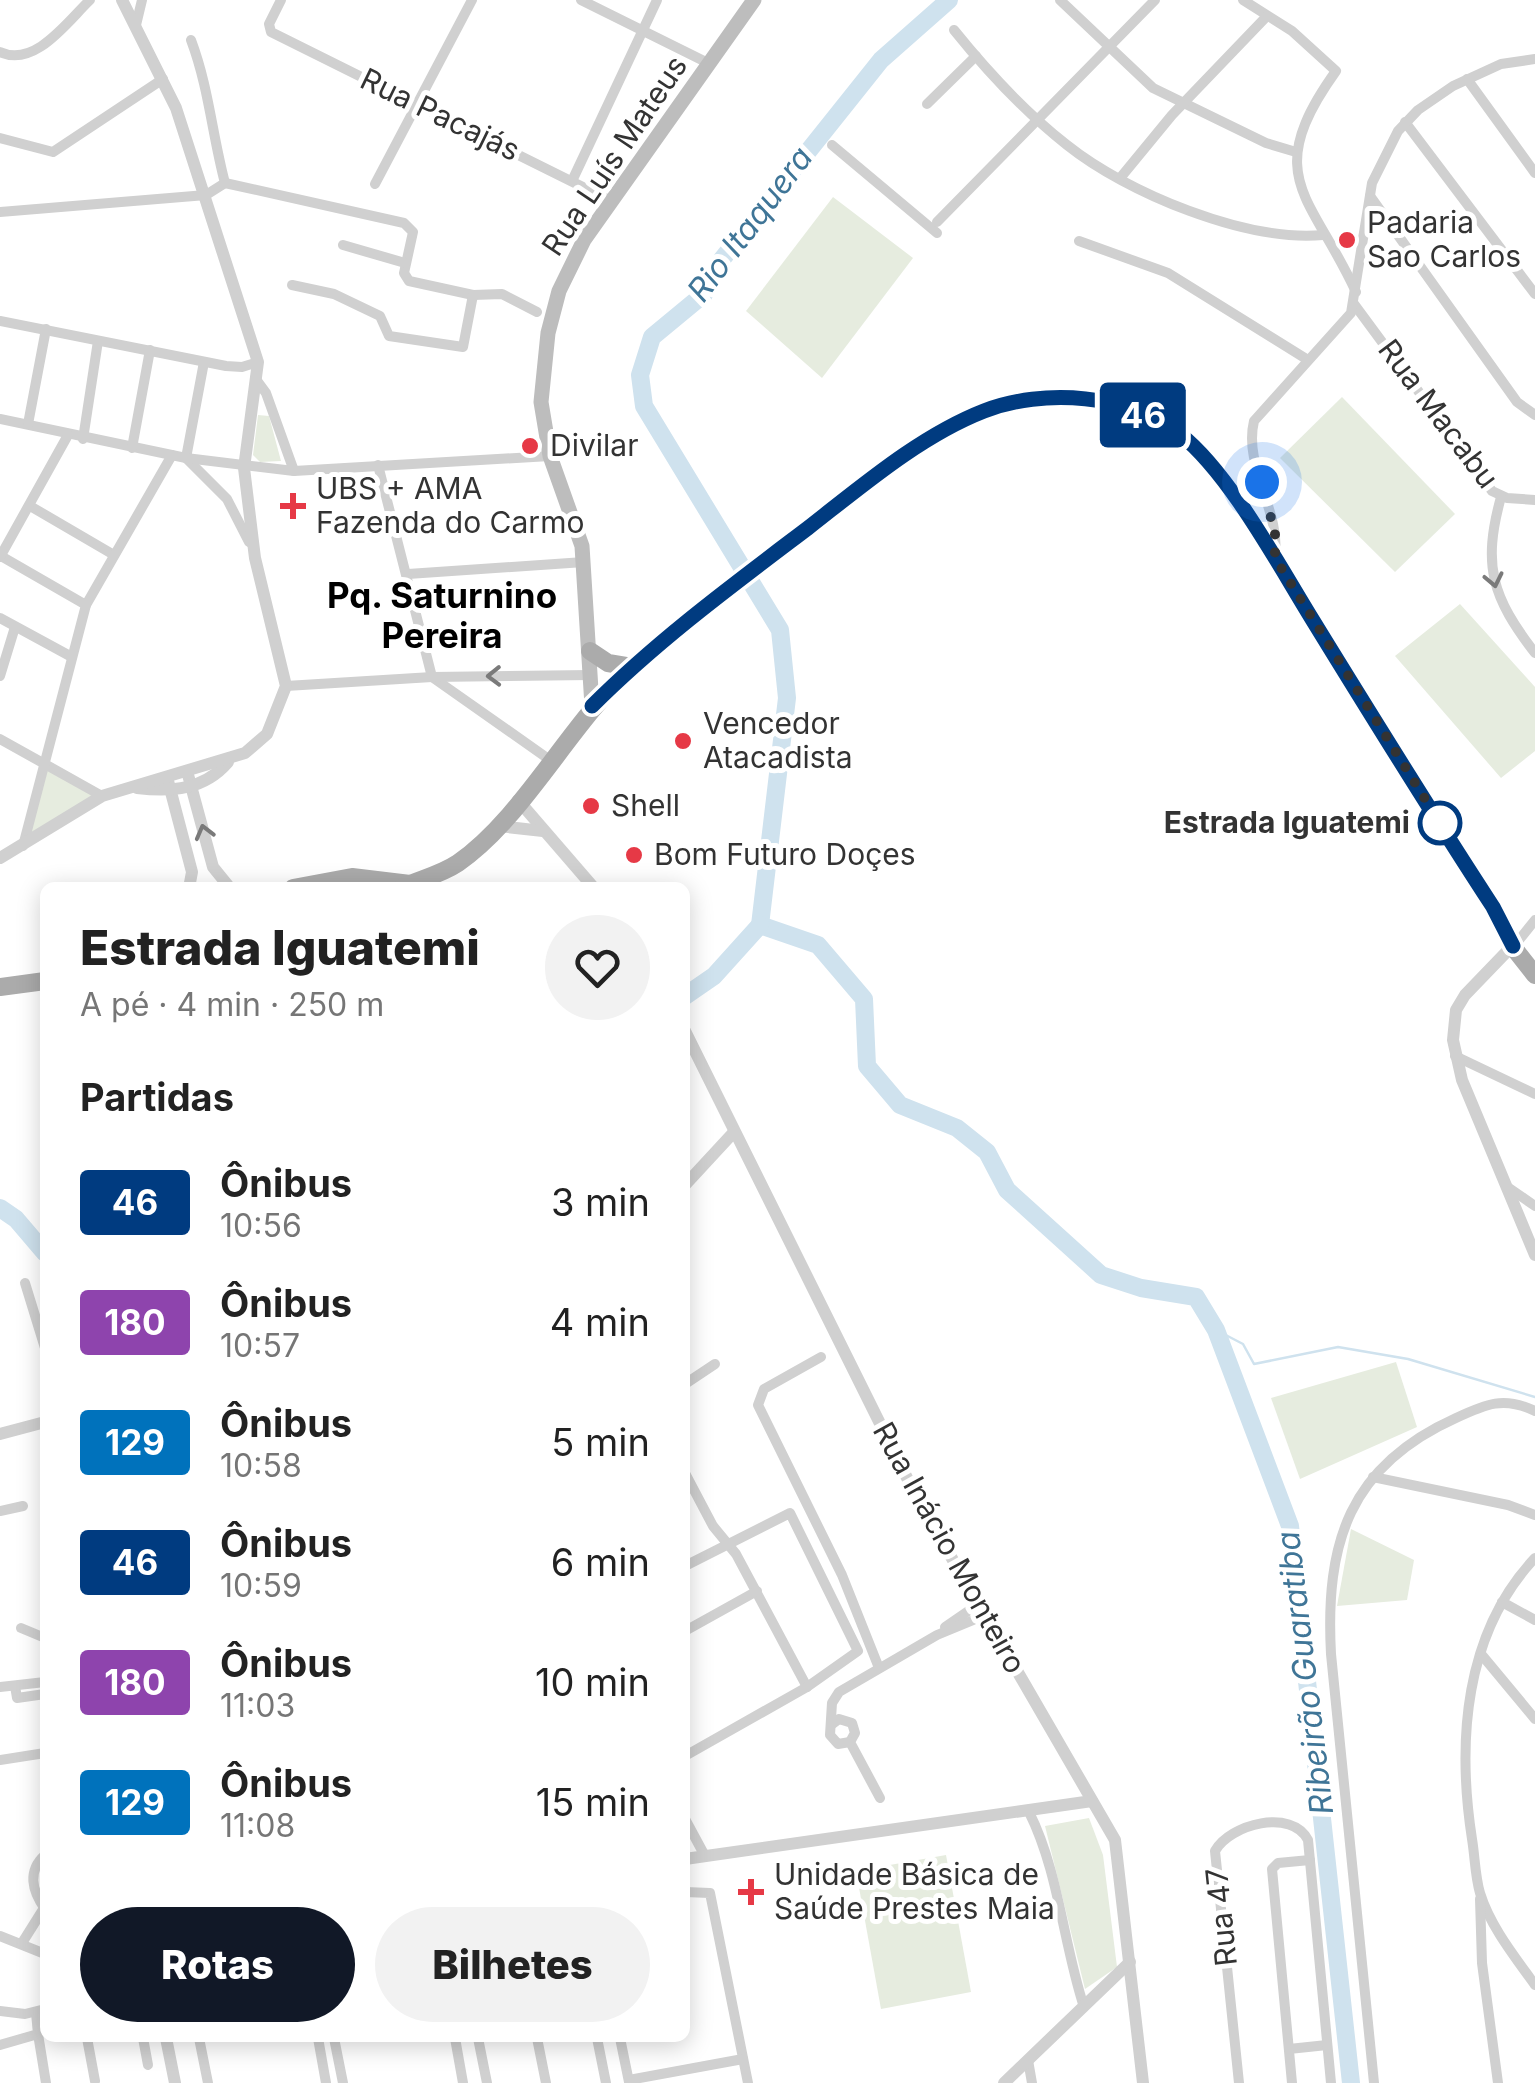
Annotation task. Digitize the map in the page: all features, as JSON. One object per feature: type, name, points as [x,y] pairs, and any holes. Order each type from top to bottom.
[{"type":"main road","name":"Rua Luís Mateus","points":[[592,706],[581,540],[550,456],[540,392],[554,310],[576,255],[754,0]]},
{"type":"main road","points":[[416,882],[454,866],[498,826],[592,706],[632,667],[750,572],[941,434],[984,411],[1040,400],[1123,406],[1178,432],[1201,454],[1275,558],[1535,975]]},
{"type":"main road","points":[[590,651],[608,662],[632,667]]},
{"type":"main road","points":[[1512,938],[1535,957]]},
{"type":"main road","points":[[0,987],[40,980]]},
{"type":"street","points":[[0,52],[18,56],[32,53],[90,0]]},
{"type":"street","points":[[122,0],[163,79],[206,195],[258,362],[244,468],[255,558],[286,686],[268,734],[192,787],[171,792],[130,788]]},
{"type":"street","points":[[136,25],[142,0]]},
{"type":"street","name":"Rua Pacajás","points":[[281,0],[269,28],[611,202]]},
{"type":"street","points":[[375,184],[472,0]]},
{"type":"street","points":[[581,0],[710,64]]},
{"type":"street","points":[[572,180],[657,0]]},
{"type":"street","points":[[1060,0],[1106,48],[1153,88],[1296,152],[1307,115],[1336,71],[1292,31],[1243,0]]},
{"type":"street","points":[[832,145],[937,227],[1037,117],[1155,0]]},
{"type":"street","points":[[1121,177],[1183,103],[1266,16]]},
{"type":"street","points":[[954,30],[1069,148],[1121,177],[1221,222],[1278,235],[1323,235]]},
{"type":"street","points":[[191,40],[210,92],[212,134],[225,182]]},
{"type":"street","points":[[927,104],[976,56]]},
{"type":"street","points":[[1275,558],[1275,534],[1252,428],[1263,406],[1340,329],[1355,298],[1370,196],[1381,159],[1405,122],[1432,99],[1501,64],[1535,60]]},
{"type":"street","points":[[0,138],[53,152],[163,79]]},
{"type":"street","points":[[1467,79],[1535,173]]},
{"type":"street","points":[[1405,122],[1535,294]]},
{"type":"street","name":"Rua Macabu","points":[[1296,152],[1302,191],[1355,298],[1484,482],[1502,496],[1535,500]]},
{"type":"street","points":[[0,212],[206,195],[225,182],[404,223],[413,232],[406,263],[409,281],[474,295],[516,297],[537,312]]},
{"type":"street","points":[[1370,196],[1517,402],[1535,415]]},
{"type":"street","points":[[1079,241],[1168,273],[1308,360]]},
{"type":"street","points":[[343,245],[406,263]]},
{"type":"street","points":[[292,285],[334,294],[380,316],[389,336],[462,346],[474,295]]},
{"type":"street","points":[[0,320],[204,362],[242,367],[258,362]]},
{"type":"street","points":[[28,424],[46,329]]},
{"type":"street","points":[[82,438],[98,342]]},
{"type":"street","points":[[132,448],[150,350]]},
{"type":"street","points":[[186,458],[204,362]]},
{"type":"street","points":[[256,378],[266,393],[294,471]]},
{"type":"street","points":[[0,419],[68,436],[244,468],[294,471],[550,456]]},
{"type":"street","points":[[68,436],[1,557],[86,605]]},
{"type":"street","points":[[22,846],[86,605],[172,456]]},
{"type":"street","points":[[186,458],[234,509],[255,558]]},
{"type":"street","points":[[378,466],[432,677],[550,760]]},
{"type":"street","points":[[1502,496],[1492,536],[1494,583],[1506,614],[1535,653]]},
{"type":"street","points":[[30,506],[114,555]]},
{"type":"street","points":[[408,574],[584,562]]},
{"type":"street","points":[[0,618],[70,656]]},
{"type":"street","points":[[0,676],[15,627]]},
{"type":"street","points":[[286,686],[432,677],[591,674]]},
{"type":"street","points":[[0,738],[102,796]]},
{"type":"street","points":[[0,858],[102,796],[230,760]]},
{"type":"street","points":[[188,771],[213,867],[225,882]]},
{"type":"street","points":[[167,777],[192,872],[191,882]]},
{"type":"street","points":[[518,800],[589,882]]},
{"type":"street","points":[[498,826],[546,831]]},
{"type":"street","points":[[192,872],[206,874],[213,867]]},
{"type":"street","points":[[1535,920],[1512,938],[1456,1010],[1454,1056],[1535,1255]]},
{"type":"street","name":"Rua Inácio Monteiro","points":[[690,1042],[917,1498],[1119,1854],[1142,2083]]},
{"type":"street","points":[[1454,1056],[1535,1094]]},
{"type":"street","points":[[690,1180],[734,1132]]},
{"type":"street","points":[[1509,1188],[1535,1206]]},
{"type":"street","points":[[25,1284],[40,1332]]},
{"type":"street","points":[[821,1357],[764,1388],[758,1405],[842,1575],[879,1668]]},
{"type":"street","points":[[690,1381],[715,1364]]},
{"type":"street","points":[[1374,2083],[1328,1597],[1344,1524],[1373,1477],[1411,1440],[1494,1401],[1518,1402],[1535,1412]]},
{"type":"street","points":[[0,1434],[40,1423]]},
{"type":"street","points":[[1373,1477],[1508,1504],[1535,1516]]},
{"type":"street","points":[[690,1481],[807,1686]]},
{"type":"street","points":[[0,1512],[23,1506]]},
{"type":"street","points":[[690,1563],[785,1513],[794,1518],[858,1648],[855,1656],[690,1753]]},
{"type":"street","points":[[1498,2083],[1482,1963],[1480,1893],[1466,1800],[1465,1726],[1481,1654],[1502,1602],[1535,1558]]},
{"type":"street","points":[[690,1627],[756,1591]]},
{"type":"street","points":[[1502,1602],[1535,1620]]},
{"type":"street","points":[[850,1742],[833,1740],[835,1696],[980,1610]]},
{"type":"street","points":[[21,1628],[40,1636]]},
{"type":"street","points":[[1481,1654],[1535,1719]]},
{"type":"street","points":[[0,1688],[40,1683]]},
{"type":"street","points":[[16,1686],[17,1698],[40,1695]]},
{"type":"street","points":[[831,1725],[839,1719],[852,1723],[855,1733],[850,1742]]},
{"type":"street","points":[[850,1742],[880,1798]]},
{"type":"street","points":[[0,1760],[40,1754]]},
{"type":"street","points":[[690,1858],[1092,1801]]},
{"type":"street","points":[[1029,1812],[1048,1852],[1056,1903],[1084,2007]]},
{"type":"street","name":"Rua 47","points":[[1239,2083],[1215,1851],[1227,1838],[1259,1823],[1304,1832],[1310,1860]]},
{"type":"street","points":[[690,1828],[706,1856]]},
{"type":"street","points":[[1292,2083],[1272,1869],[1278,1863],[1310,1860],[1331,2083]]},
{"type":"street","points":[[40,1864],[32,1878],[40,1898]]},
{"type":"street","points":[[690,1892],[710,1893],[748,2083]]},
{"type":"street","points":[[1480,1893],[1535,1984]]},
{"type":"street","points":[[22,1943],[40,1914]]},
{"type":"street","points":[[0,1936],[40,1952]]},
{"type":"street","points":[[1004,2083],[1130,1962]]},
{"type":"street","points":[[0,2011],[40,2010],[38,2034],[46,2083]]},
{"type":"street","points":[[0,2045],[38,2034]]},
{"type":"street","points":[[88,2042],[95,2080]]},
{"type":"street","points":[[144,2042],[148,2065]]},
{"type":"street","points":[[167,2042],[175,2083]]},
{"type":"street","points":[[200,2042],[208,2083]]},
{"type":"street","points":[[319,2042],[326,2083]]},
{"type":"street","points":[[335,2042],[344,2083]]},
{"type":"street","points":[[456,2042],[464,2083]]},
{"type":"street","points":[[479,2042],[487,2083]]},
{"type":"street","points":[[538,2042],[546,2083]]},
{"type":"street","points":[[598,2042],[606,2083]]},
{"type":"street","points":[[621,2042],[629,2081],[744,2059]]},
{"type":"street","points":[[1289,2049],[1328,2045]]},
{"type":"street","points":[[1028,2060],[1032,2083]]},
{"type":"shaded area","points":[[833,197],[913,258],[822,378],[746,311]]},
{"type":"shaded area","points":[[1342,397],[1455,514],[1395,572],[1280,458]]},
{"type":"shaded area","points":[[258,415],[269,416],[281,461],[260,462],[253,455]]},
{"type":"shaded area","points":[[1460,604],[1535,687],[1535,751],[1501,778],[1395,656]]},
{"type":"shaded area","points":[[43,760],[100,797],[24,844]]},
{"type":"shaded area","points":[[1396,1362],[1417,1427],[1300,1479],[1271,1398]]},
{"type":"shaded area","points":[[1351,1529],[1414,1560],[1407,1600],[1337,1606]]},
{"type":"shaded area","points":[[1089,1818],[1103,1855],[1117,1967],[1085,1989],[1045,1826]]},
{"type":"shaded area","points":[[946,1855],[971,1992],[881,2009],[856,1871]]},
{"type":"waterway","name":"Rio Itaquera","points":[[760,925],[787,698],[780,630],[644,406],[640,375],[652,337],[704,294],[719,263],[881,60],[949,0]]},
{"type":"waterway","name":"Ribeirão Guaratiba","points":[[760,925],[818,945],[864,999],[867,1066],[900,1105],[957,1128],[987,1152],[1007,1190],[1101,1275],[1141,1288],[1196,1297],[1216,1330],[1290,1526],[1351,2083]]},
{"type":"waterway","points":[[690,993],[714,976],[760,925]]},
{"type":"waterway","points":[[0,1208],[16,1219],[40,1247]]},
{"type":"waterway","points":[[1216,1330],[1243,1344],[1254,1364],[1338,1347],[1408,1359],[1535,1397]]},
{"type":"bus line","name":"46","points":[[592,706],[642,658],[744,576],[868,482],[954,426],[1012,402],[1078,399],[1123,406],[1178,432],[1201,454],[1275,558],[1493,907],[1513,946]]},
{"type":"place","name":"Padaria Sao Carlos","points":[[1347,240]]},
{"type":"place","name":"Divilar","points":[[530,446]]},
{"type":"place","name":"UBS + AMA Fazenda do Carmo","points":[[293,506]]},
{"type":"place","name":"Vencedor Atacadista","points":[[683,741]]},
{"type":"place","name":"Shell","points":[[591,806]]},
{"type":"place","name":"Estrada Iguatemi","points":[[1440,823]]},
{"type":"place","name":"Bom Futuro Doçes","points":[[634,855]]},
{"type":"place","name":"Unidade Básica de Saúde Prestes Maia","points":[[751,1892]]},
{"type":"district","name":"Pq. Saturnino Pereira","points":[[442,616]]},
{"type":"route","points":[[1262,482],[1275,534],[1275,558],[1440,823]]}]
